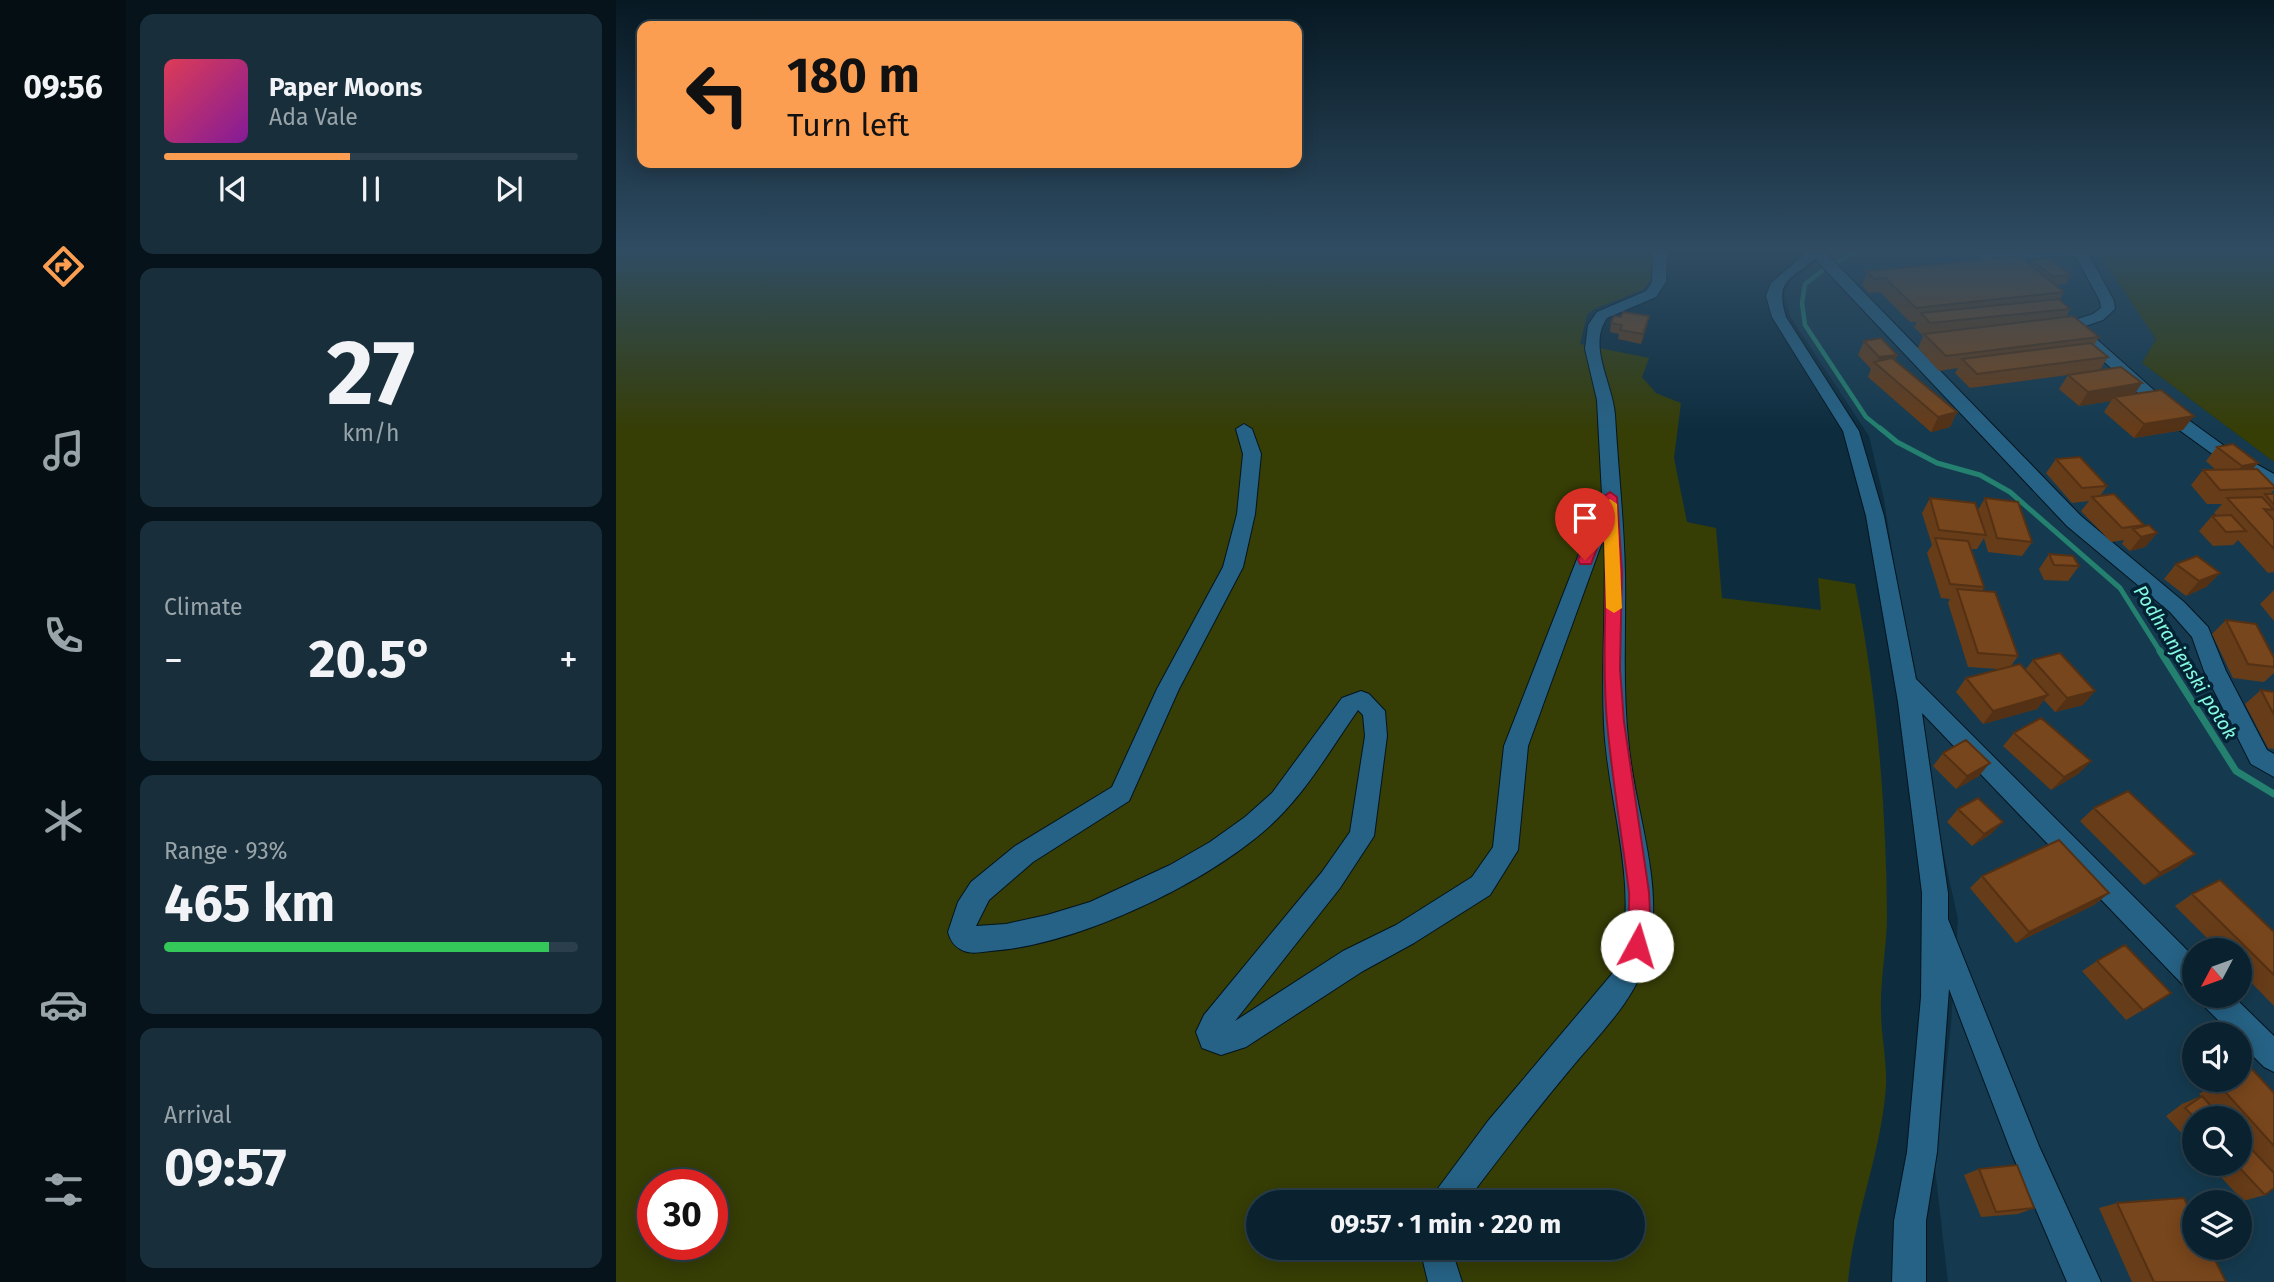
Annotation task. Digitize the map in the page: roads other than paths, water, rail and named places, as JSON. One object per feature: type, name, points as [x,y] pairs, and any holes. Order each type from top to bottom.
[{"type":"street","points":[[1456,1190],[1499,1132],[1628,976],[1637,946],[1639,892],[1615,722],[1612,669],[1615,572],[1606,405],[1592,346],[1596,320],[1609,311]]},
{"type":"street","points":[[1777,311],[1851,431],[1875,516],[1905,682],[1935,892],[1935,997],[1922,1152],[1910,1221],[1909,1282]]},
{"type":"street","points":[[1872,311],[2074,521],[2177,607],[2201,632],[2215,671],[2259,757],[2274,767]]},
{"type":"street","points":[[2106,311],[2098,317],[2073,325],[2177,420],[2217,449],[2274,482]]},
{"type":"street","points":[[1244,429],[1252,454],[1246,514],[1233,567],[1168,689],[1121,794],[1024,854],[980,891],[967,911],[961,932],[969,940],[990,940],[1103,911],[1170,878],[1235,841],[1281,800],[1350,704],[1361,701],[1374,711],[1376,736],[1362,836],[1331,880],[1214,1025],[1210,1031],[1212,1038],[1222,1041],[1236,1037],[1353,961],[1405,934],[1481,886],[1505,850],[1516,746],[1610,497]]},
{"type":"street","points":[[1905,682],[2182,964]]},
{"type":"street","points":[[1935,918],[2027,1154],[2084,1282]]},
{"type":"street","points":[[2226,1008],[2274,1057]]},
{"type":"street","points":[[1439,1260],[1446,1282]]},
{"type":"waterway","name":"Podhranjenski potok","points":[[1803,311],[1805,325],[1866,417],[1882,430]]},
{"type":"waterway","name":"Podhranjenski potok","points":[[1880,428],[1897,442],[1937,463],[1980,475],[2010,492],[2120,588],[2161,653]]},
{"type":"waterway","name":"Podhranjenski potok","points":[[2160,651],[2236,771],[2274,794]]}]
